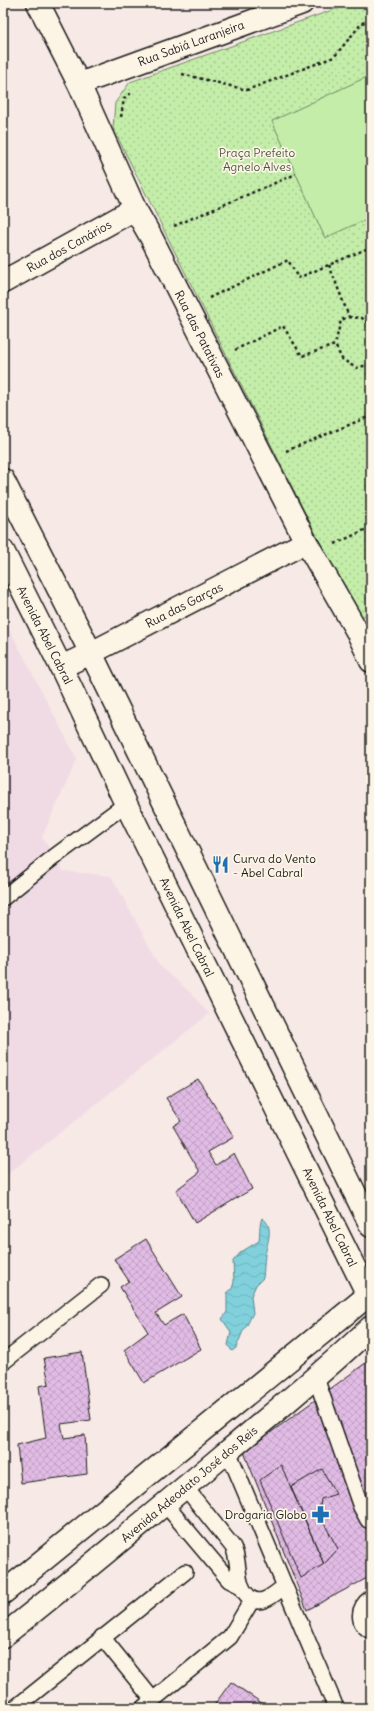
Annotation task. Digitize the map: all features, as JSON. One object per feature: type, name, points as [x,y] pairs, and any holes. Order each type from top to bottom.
[{"type":"main road","name":"Rua das Patativas","points":[[38,3],[80,84],[135,209],[151,237],[306,542],[364,630],[371,661]]},
{"type":"main road","name":"Rua Sabiá Laranjeira","points":[[80,84],[302,3]]},
{"type":"main road","name":"Rua dos Canários","points":[[3,282],[135,209]]},
{"type":"main road","points":[[3,480],[9,507],[91,653],[371,1226]]},
{"type":"main road","name":"Rua das Garças","points":[[61,666],[91,653],[306,542]]},
{"type":"main road","name":"Avenida Abel Cabral","points":[[3,552],[61,666],[126,804],[370,1297]]},
{"type":"main road","points":[[3,1593],[370,1297]]},
{"type":"main road","name":"Avenida Adeodato José dos Reis","points":[[3,1636],[50,1599],[316,1378],[371,1328]]},
{"type":"main road","points":[[29,1572],[50,1599]]},
{"type":"lane","points":[[3,898],[54,857],[126,804]]},
{"type":"lane","points":[[3,1362],[101,1285]]},
{"type":"lane","points":[[316,1378],[360,1507],[368,1520],[371,1522]]},
{"type":"lane","points":[[228,1451],[336,1708]]},
{"type":"lane","points":[[185,1487],[233,1547],[236,1553],[241,1586],[252,1600],[260,1601],[268,1598],[285,1586]]},
{"type":"lane","points":[[165,1504],[229,1580],[241,1586]]},
{"type":"lane","points":[[15,1708],[185,1572]]},
{"type":"lane","points":[[371,1598],[361,1609],[360,1618],[365,1628],[371,1631]]},
{"type":"lane","points":[[102,1637],[148,1704],[230,1637],[252,1600]]},
{"type":"path","points":[[180,73],[247,90],[334,57],[362,23],[371,20]]},
{"type":"path","points":[[121,121],[124,98],[136,89]]},
{"type":"path","points":[[170,228],[296,174]]},
{"type":"path","points":[[206,299],[288,260],[298,278],[371,247]]},
{"type":"path","points":[[330,265],[349,317]]},
{"type":"path","points":[[371,324],[362,318],[349,317],[341,320],[335,345],[342,359],[356,368],[371,363]]},
{"type":"path","points":[[233,351],[283,326],[302,356],[335,345]]},
{"type":"path","points":[[284,452],[368,417],[371,423]]},
{"type":"shaded area","points":[[3,617],[77,759],[42,837],[63,871],[111,876],[161,967],[189,991],[209,1014],[3,1178]]},
{"type":"green space","name":"Praça Prefeito Agnelo Alves","points":[[352,3],[371,3],[371,612],[358,619],[113,128],[115,103],[130,82]]},
{"type":"green space","points":[[371,75],[371,217],[325,238],[272,121]]},
{"type":"water","points":[[262,1218],[266,1221],[269,1230],[263,1278],[256,1285],[251,1296],[253,1313],[236,1348],[232,1351],[228,1345],[231,1332],[222,1319],[227,1312],[227,1293],[232,1289],[234,1282],[233,1261],[241,1252],[259,1241]]},
{"type":"building","points":[[198,1079],[234,1137],[208,1152],[216,1165],[234,1153],[252,1189],[195,1223],[176,1190],[200,1172],[173,1126],[181,1121],[166,1098]]},
{"type":"building","points":[[146,1239],[182,1297],[156,1313],[164,1325],[183,1314],[201,1349],[144,1383],[124,1350],[148,1332],[120,1287],[129,1281],[114,1259]]},
{"type":"building","points":[[82,1352],[91,1420],[61,1424],[64,1438],[85,1435],[87,1474],[21,1483],[17,1445],[46,1438],[39,1386],[49,1384],[44,1358]]},
{"type":"building","name":"Drogaria Globo","points":[[367,1362],[371,1371],[371,1576],[307,1610],[244,1452]]},
{"type":"building","points":[[281,1465],[324,1564],[301,1578],[260,1480]]},
{"type":"building","points":[[322,1469],[336,1494],[321,1499],[319,1514],[338,1549],[324,1564],[291,1487]]},
{"type":"building","points":[[231,1682],[269,1708],[212,1708]]},
{"type":"place","name":"Curva do Vento - Abel Cabral","points":[[220,865]]},
{"type":"place","name":"Drogaria Globo","points":[[320,1514]]}]
